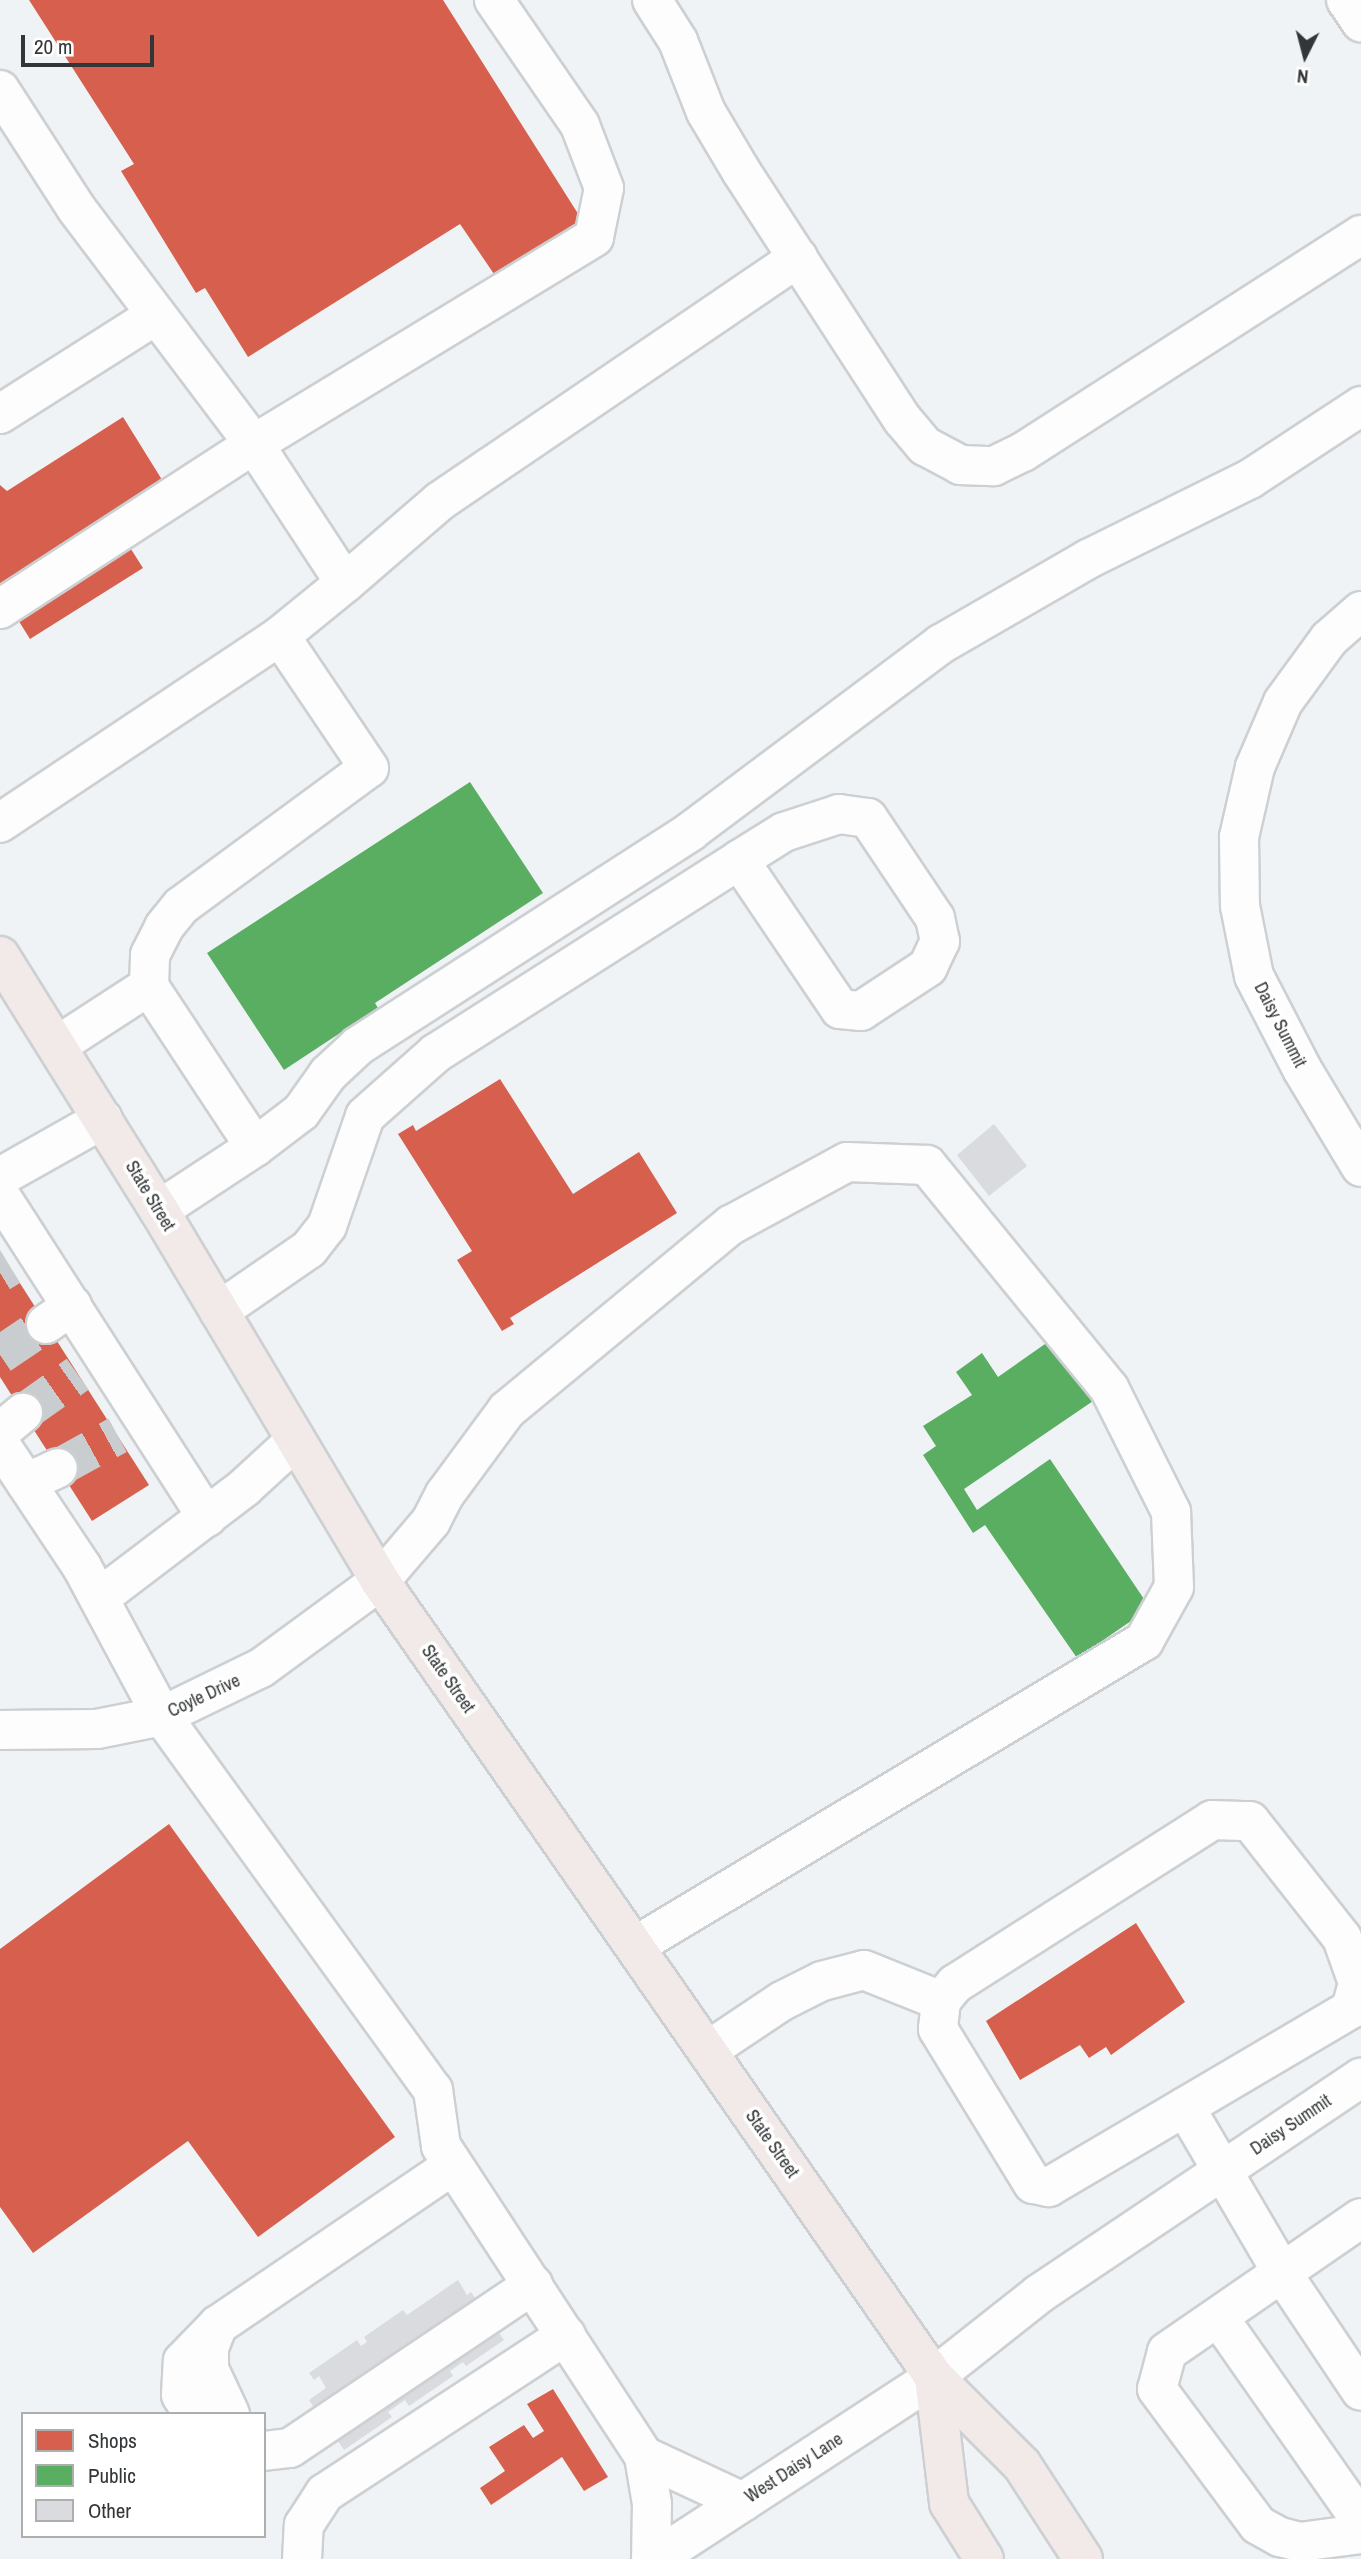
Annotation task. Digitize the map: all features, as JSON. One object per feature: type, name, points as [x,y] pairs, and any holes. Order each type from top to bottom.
[{"type":"main road","name":"State Street","points":[[0,956],[159,1210],[294,1442],[380,1581],[934,2377],[1022,2465],[1083,2559]]},
{"type":"main road","name":"State Street","points":[[934,2377],[949,2503],[984,2559]]},
{"type":"street","points":[[0,609],[254,444],[594,237],[604,188],[580,125],[494,0]]},
{"type":"street","points":[[652,0],[678,41],[706,112],[798,258],[925,446],[960,465],[994,466],[1023,452],[1361,235]]},
{"type":"street","points":[[1346,0],[1361,23]]},
{"type":"street","points":[[5,107],[76,208],[254,444],[345,583]]},
{"type":"street","points":[[0,822],[280,636],[440,501],[798,258]]},
{"type":"street","points":[[0,414],[156,315]]},
{"type":"street","points":[[159,1210],[255,1147],[301,1111],[328,1074],[358,1046],[691,831],[941,644],[1088,559],[1250,479],[1361,406]]},
{"type":"street","name":"Daisy Summit","points":[[1361,611],[1329,639],[1283,702],[1255,767],[1239,837],[1240,906],[1254,975],[1302,1069],[1361,1167]]},
{"type":"street","points":[[255,1147],[149,986],[150,955],[164,927],[181,906],[369,768],[280,636]]},
{"type":"street","points":[[219,1311],[309,1249],[327,1226],[365,1116],[436,1053],[732,864],[795,828],[839,814],[868,818],[935,918],[940,941],[928,967],[861,1011],[840,1009],[732,864],[691,831]]},
{"type":"street","points":[[58,1045],[149,986]]},
{"type":"street","points":[[0,1177],[103,1119]]},
{"type":"street","name":"Coyle Drive","points":[[0,1730],[97,1729],[162,1716],[261,1668],[380,1581],[431,1521],[445,1494],[507,1410],[731,1225],[847,1162],[927,1165],[1109,1388],[1171,1511],[1174,1587],[1144,1641],[635,1946]]},
{"type":"street","points":[[0,1195],[22,1258],[132,1428],[207,1517]]},
{"type":"street","points":[[99,1598],[207,1517],[294,1442]]},
{"type":"street","points":[[0,1444],[42,1476],[99,1598],[162,1716],[433,2090],[439,2139],[453,2165],[644,2456],[652,2504],[653,2559]]},
{"type":"street","points":[[1212,1820],[1250,1821],[1342,1938],[1358,1983],[1350,2009],[1185,2107],[1049,2187],[1033,2184],[938,2029],[941,2001],[955,1984],[1212,1820]]},
{"type":"street","points":[[707,2051],[782,2001],[822,1981],[864,1970],[941,2001]]},
{"type":"street","name":"Daisy Summit","points":[[934,2377],[1039,2294],[1361,2078]]},
{"type":"street","points":[[1185,2107],[1283,2276],[1361,2391]]},
{"type":"street","points":[[192,2412],[181,2395],[183,2361],[218,2325],[453,2165]]},
{"type":"street","points":[[1361,2218],[1283,2276],[1167,2352],[1157,2389],[1258,2525],[1280,2537],[1300,2542],[1361,2534]]},
{"type":"street","points":[[273,2454],[533,2286]]},
{"type":"street","points":[[1219,2318],[1361,2521]]},
{"type":"street","points":[[218,2325],[209,2348],[209,2370],[229,2412]]},
{"type":"street","points":[[302,2559],[304,2525],[325,2493],[566,2335]]},
{"type":"street","name":"West Daisy Lane","points":[[653,2559],[934,2377]]},
{"type":"street","points":[[644,2456],[743,2502]]},
{"type":"building: Shops","points":[[29,0],[443,0],[582,220],[494,274],[460,224],[248,357],[205,288],[196,293],[121,171],[134,164]]},
{"type":"building: Shops","points":[[123,417],[164,483],[110,516],[143,568],[30,639],[0,591],[0,485],[7,491]]},
{"type":"building: Shops","points":[[500,1079],[573,1194],[639,1152],[677,1213],[510,1318],[514,1324],[502,1331],[457,1260],[472,1251],[398,1134],[413,1125],[416,1131]]},
{"type":"building: Shops","points":[[0,1252],[149,1485],[92,1521],[0,1377]]},
{"type":"building: Shops","points":[[169,1824],[395,2137],[258,2237],[188,2141],[33,2253],[0,2207],[0,1949]]},
{"type":"building: Shops","points":[[1136,1923],[1185,2002],[1111,2055],[1106,2047],[1089,2058],[1080,2045],[1020,2080],[986,2021]]},
{"type":"building: Shops","points":[[553,2389],[608,2477],[584,2491],[562,2457],[491,2505],[480,2488],[505,2471],[489,2447],[524,2425],[533,2438],[544,2431],[527,2404]]},
{"type":"building: Public","points":[[470,782],[543,893],[375,1003],[378,1008],[284,1070],[207,953]]},
{"type":"building: Public","points":[[1055,1337],[1096,1399],[964,1489],[977,1510],[1050,1459],[1150,1608],[1077,1658],[985,1525],[973,1533],[923,1455],[936,1446],[923,1426],[972,1395],[956,1372],[982,1353],[998,1377]]},
{"type":"building: Other","points":[[994,1124],[1027,1166],[989,1196],[957,1155]]},
{"type":"building: Other","points":[[458,2280],[467,2295],[471,2292],[504,2340],[466,2366],[463,2362],[450,2371],[453,2376],[409,2406],[405,2400],[388,2412],[392,2417],[344,2450],[309,2400],[326,2388],[319,2376],[314,2380],[309,2373],[357,2340],[361,2346],[367,2342],[364,2337],[403,2310],[407,2315]]},
{"type":"tunnel","points":[[0,1273],[10,1267]]},
{"type":"tunnel","points":[[0,1355],[46,1324]]},
{"type":"tunnel","points":[[23,1413],[78,1374]]},
{"type":"tunnel","points":[[58,1468],[118,1435]]}]
